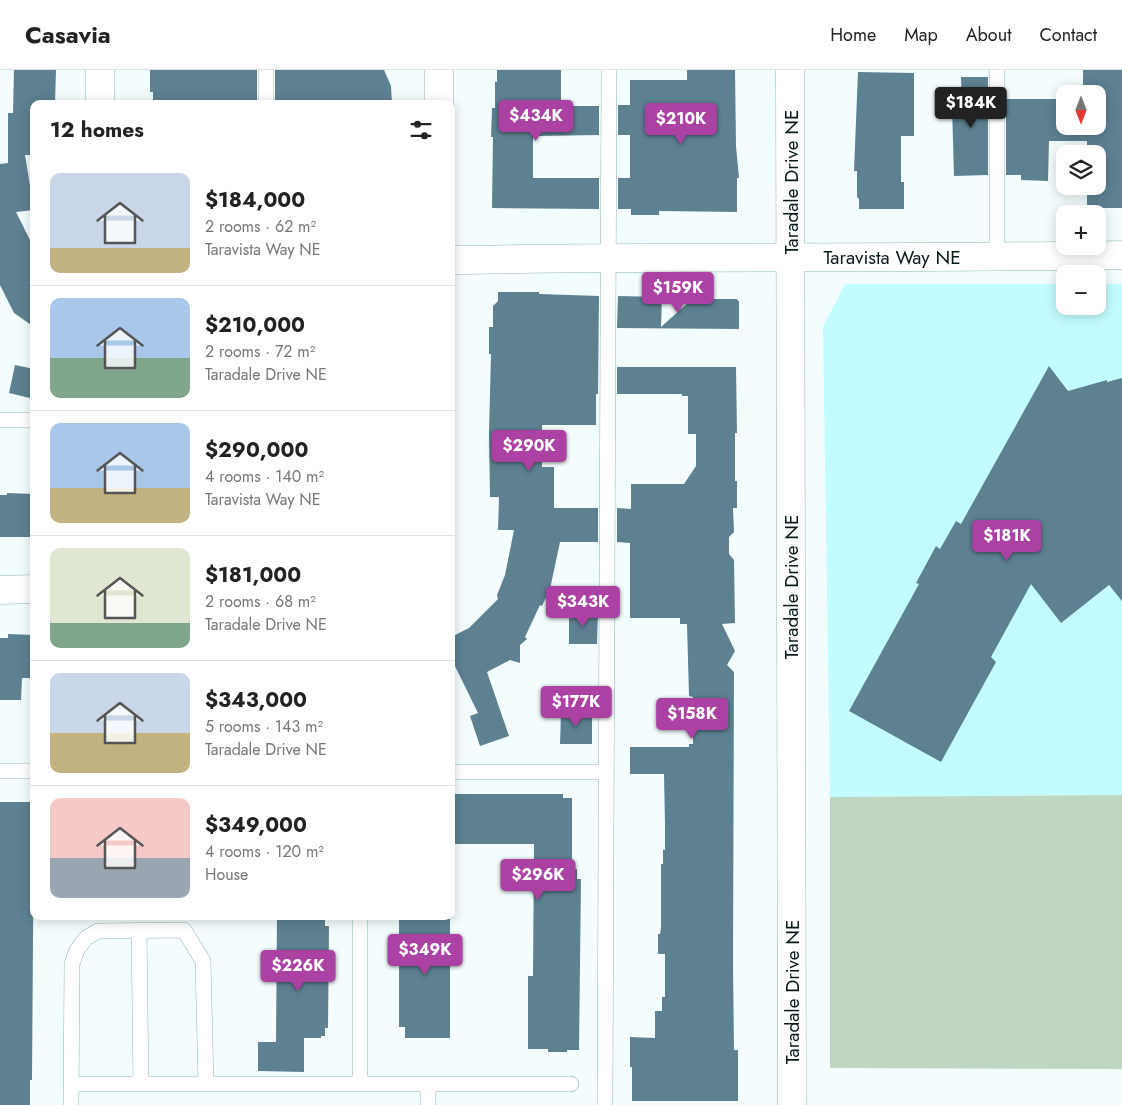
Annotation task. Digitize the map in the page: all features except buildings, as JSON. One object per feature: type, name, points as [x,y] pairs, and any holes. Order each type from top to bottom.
[{"type":"street","points":[[100,70],[100,100]]},
{"type":"street","points":[[439,70],[439,100]]},
{"type":"street","name":"Taradale Drive NE","points":[[790,70],[792,1105]]},
{"type":"street","name":"Taravista Way NE","points":[[455,260],[997,258],[1122,255]]},
{"type":"street","points":[[0,590],[30,590]]},
{"type":"lane","points":[[266,70],[266,100]]},
{"type":"lane","points":[[605,1105],[609,70]]},
{"type":"lane","points":[[997,70],[997,258]]},
{"type":"lane","points":[[0,420],[30,420]]},
{"type":"lane","points":[[0,771],[30,771]]},
{"type":"lane","points":[[455,772],[606,772]]},
{"type":"lane","points":[[360,920],[360,1084]]},
{"type":"lane","points":[[71,1105],[72,964],[77,950],[86,938],[98,931],[139,931],[184,923],[203,961],[206,1084]]},
{"type":"lane","points":[[139,931],[141,1084]]},
{"type":"lane","points":[[70,1084],[571,1084]]},
{"type":"lane","points":[[428,1084],[428,1105]]},
{"type":"shaded area","points":[[845,284],[1056,284],[1056,315],[1106,315],[1106,284],[1122,284],[1122,795],[830,797],[823,327]]},
{"type":"green space","points":[[1122,795],[1122,1069],[830,1068],[830,797]]}]
